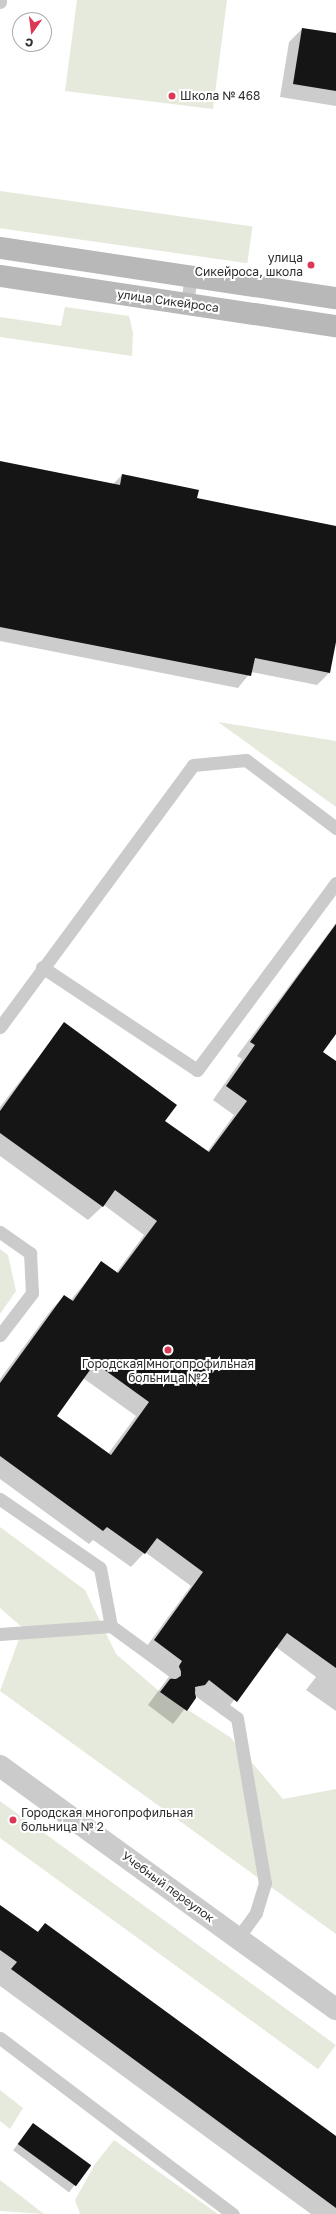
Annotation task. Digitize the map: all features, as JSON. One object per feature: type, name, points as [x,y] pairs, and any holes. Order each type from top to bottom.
[{"type":"street","points":[[0,248],[336,298]]},
{"type":"street","name":"улица Сикейроса","points":[[0,276],[336,326]]},
{"type":"street","name":"Учебный переулок","points":[[0,1766],[336,2009]]},
{"type":"lane","points":[[187,304],[191,277]]},
{"type":"lane","points":[[0,1028],[42,967],[193,765],[246,760],[336,828]]},
{"type":"lane","points":[[42,967],[197,1070],[336,883]]},
{"type":"lane","points":[[0,1232],[30,1253],[32,1292],[0,1335]]},
{"type":"lane","points":[[0,1499],[100,1568],[110,1626]]},
{"type":"lane","points":[[0,1634],[110,1626],[174,1672]]},
{"type":"lane","points":[[201,1692],[237,1718],[265,1884],[256,1913],[238,1938]]},
{"type":"lane","points":[[0,2038],[233,2214]]},
{"type":"shaded area","points":[[77,0],[227,0],[213,109],[65,91]]},
{"type":"shaded area","points":[[0,191],[253,226],[247,263],[0,228]]},
{"type":"shaded area","points":[[65,307],[129,316],[133,333],[132,356],[0,337],[0,317],[61,326]]},
{"type":"shaded area","points":[[218,722],[336,741],[336,807]]},
{"type":"shaded area","points":[[0,1249],[8,1255],[16,1291],[0,1314]]},
{"type":"shaded area","points":[[0,1527],[85,1590],[116,1654],[160,1692],[230,1737],[283,1799],[336,1789],[336,1934],[0,1691],[23,1628],[0,1608]]},
{"type":"shaded area","points":[[0,1801],[336,2045],[318,2069],[0,1838]]},
{"type":"shaded area","points":[[0,2090],[23,2108],[10,2129],[0,2121]]},
{"type":"shaded area","points":[[114,2140],[218,2214],[80,2214],[75,2200],[95,2164]]},
{"type":"shaded area","points":[[0,2180],[44,2214],[0,2211]]},
{"type":"building","points":[[302,28],[336,33],[336,91],[293,84]]},
{"type":"building","points":[[0,461],[120,485],[122,474],[199,490],[197,498],[336,526],[336,642],[330,673],[255,658],[251,676],[0,627]]},
{"type":"building","points":[[336,924],[336,1034],[323,1052],[336,1061],[336,1668],[287,1633],[237,1702],[209,1680],[205,1685],[195,1687],[196,1698],[187,1711],[160,1692],[170,1679],[181,1676],[179,1666],[182,1661],[154,1640],[203,1572],[157,1538],[145,1554],[107,1527],[103,1531],[0,1456],[0,1383],[64,1295],[73,1301],[101,1261],[118,1273],[157,1221],[115,1190],[103,1207],[0,1133],[0,1111],[64,1022],[177,1105],[165,1121],[209,1152],[247,1101],[226,1086],[255,1045],[250,1042]],"holes":[[[95,1363],[149,1402],[111,1455],[57,1416]]]},
{"type":"building","points":[[0,1905],[38,1932],[45,1923],[336,2136],[336,2208],[11,1969],[17,1962],[0,1950]]},
{"type":"building","points":[[33,2123],[91,2165],[76,2186],[18,2144]]},
{"type":"place","name":"Школа № 468","points":[[172,96]]},
{"type":"place","name":"улица Сикейроса, школа","points":[[311,265]]},
{"type":"place","name":"Городская многопрофильная больница №2","points":[[168,1350]]},
{"type":"place","name":"Городская многопрофильная больница № 2","points":[[13,1820]]}]
